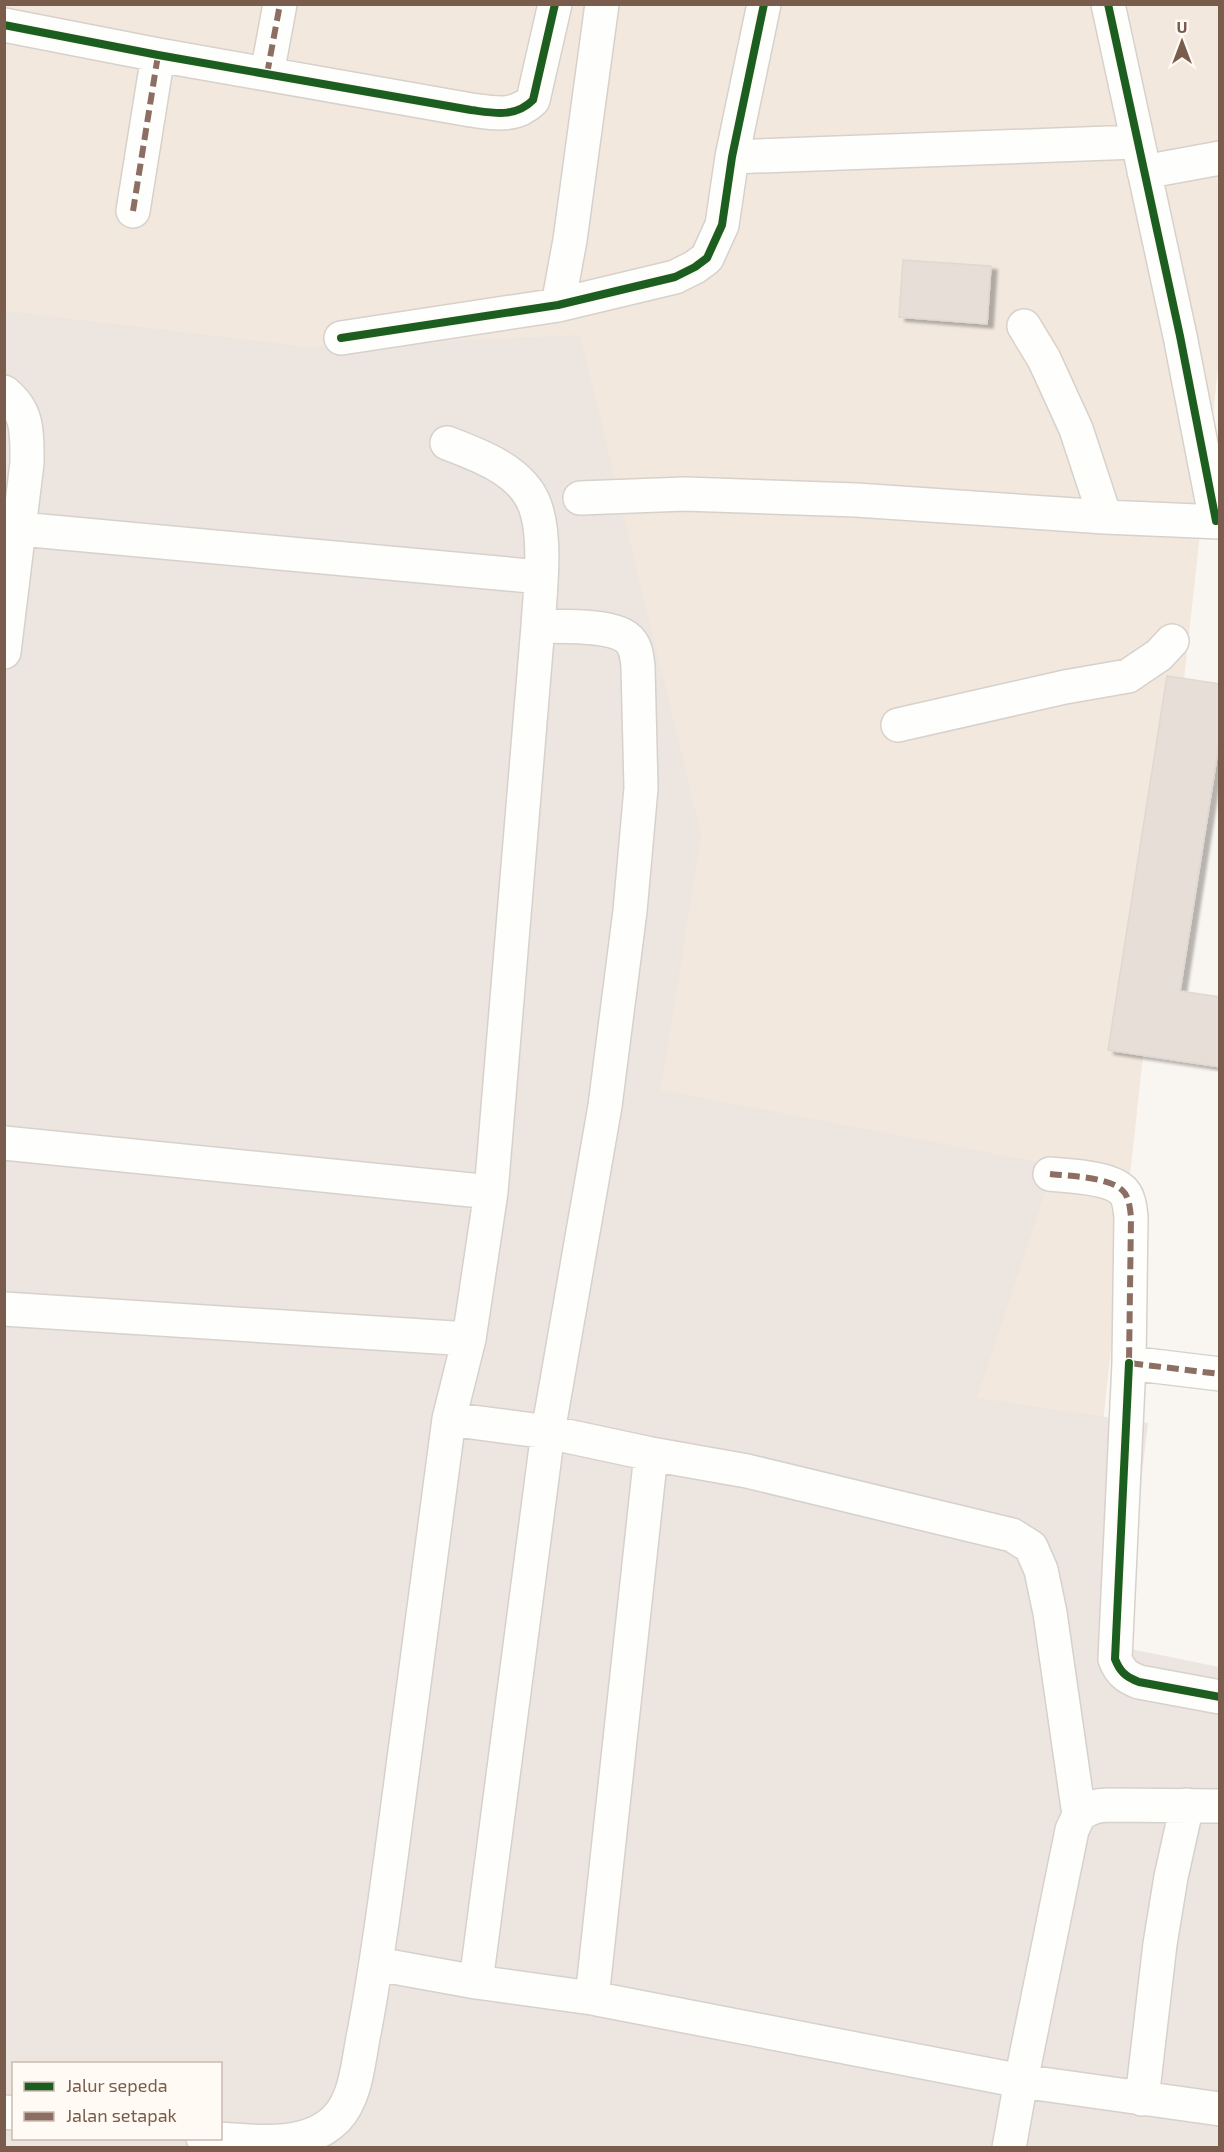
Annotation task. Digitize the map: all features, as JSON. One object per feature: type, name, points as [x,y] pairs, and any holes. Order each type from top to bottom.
[{"type":"street","points":[[267,74],[280,4]]},
{"type":"street","points":[[4,25],[158,55],[471,110],[511,113],[524,108],[533,100],[555,4]]},
{"type":"street","points":[[558,305],[570,240],[603,4]]},
{"type":"street","points":[[341,338],[558,305],[675,277],[695,267],[706,258],[722,225],[732,157],[764,4]]},
{"type":"street","points":[[580,498],[685,494],[844,500],[1105,518],[1218,521],[1108,4]]},
{"type":"street","points":[[133,211],[158,55]]},
{"type":"street","points":[[732,157],[1220,158]]},
{"type":"street","points":[[1023,326],[1044,359],[1076,429],[1105,518]]},
{"type":"street","points":[[4,392],[15,401],[23,415],[27,432],[27,463],[4,652]]},
{"type":"street","points":[[222,2140],[289,2140],[309,2136],[331,2124],[339,2116],[352,2092],[377,1964],[449,1419],[470,1339],[491,1192],[538,626],[541,577],[540,535],[536,506],[513,477],[480,455],[447,443]]},
{"type":"street","points":[[20,529],[541,577]]},
{"type":"street","points":[[476,1982],[548,1432],[605,1106],[630,911],[641,788],[638,667],[633,644],[626,636],[602,629],[538,626]]},
{"type":"street","points":[[898,725],[1065,687],[1128,676],[1159,655],[1172,642]]},
{"type":"street","points":[[4,1143],[491,1192]]},
{"type":"street","points":[[1050,1174],[1102,1181],[1114,1185],[1122,1190],[1130,1205],[1129,1363],[1115,1659],[1119,1669],[1126,1677],[1139,1682],[1220,1697]]},
{"type":"street","points":[[4,1309],[470,1339]]},
{"type":"street","points":[[1129,1363],[1220,1374]]},
{"type":"street","points":[[449,1419],[548,1432],[747,1471],[1012,1535],[1031,1547],[1041,1570],[1050,1613],[1079,1815]]},
{"type":"street","points":[[592,1998],[651,1454]]},
{"type":"street","points":[[1009,2148],[1072,1830],[1079,1815],[1087,1810],[1108,1805],[1220,1806]]},
{"type":"street","points":[[1142,2099],[1160,1944],[1171,1877],[1187,1805]]},
{"type":"street","points":[[377,1964],[476,1982],[592,1998],[1021,2081],[1220,2109]]},
{"type":"shaded area","points":[[5,5],[1219,5],[1219,359],[1024,2147],[5,2148]]},
{"type":"shaded area","points":[[5,311],[308,347],[580,335],[701,834],[661,1090],[1054,1165],[977,1398],[1148,1423],[1121,1647],[1219,1667],[1219,2147],[5,2148]]},
{"type":"building","points":[[903,260],[991,266],[987,324],[899,317]]},
{"type":"building","points":[[1167,676],[1220,684],[1220,737],[1180,991],[1220,997],[1220,1067],[1108,1050]]},
{"type":"marked path","points":[[267,74],[280,4]]},
{"type":"marked path","points":[[133,211],[158,55]]},
{"type":"marked path","points":[[1050,1174],[1108,1182],[1122,1190],[1128,1199],[1131,1217],[1129,1363],[1220,1374]]},
{"type":"cycle path","points":[[4,25],[158,55],[471,110],[504,113],[519,110],[533,100],[555,4]]},
{"type":"cycle path","points":[[341,338],[558,305],[675,277],[707,258],[722,225],[732,157],[764,4]]},
{"type":"cycle path","points":[[1108,4],[1180,336],[1216,521]]},
{"type":"cycle path","points":[[1129,1363],[1115,1659],[1124,1674],[1139,1682],[1220,1697]]}]
